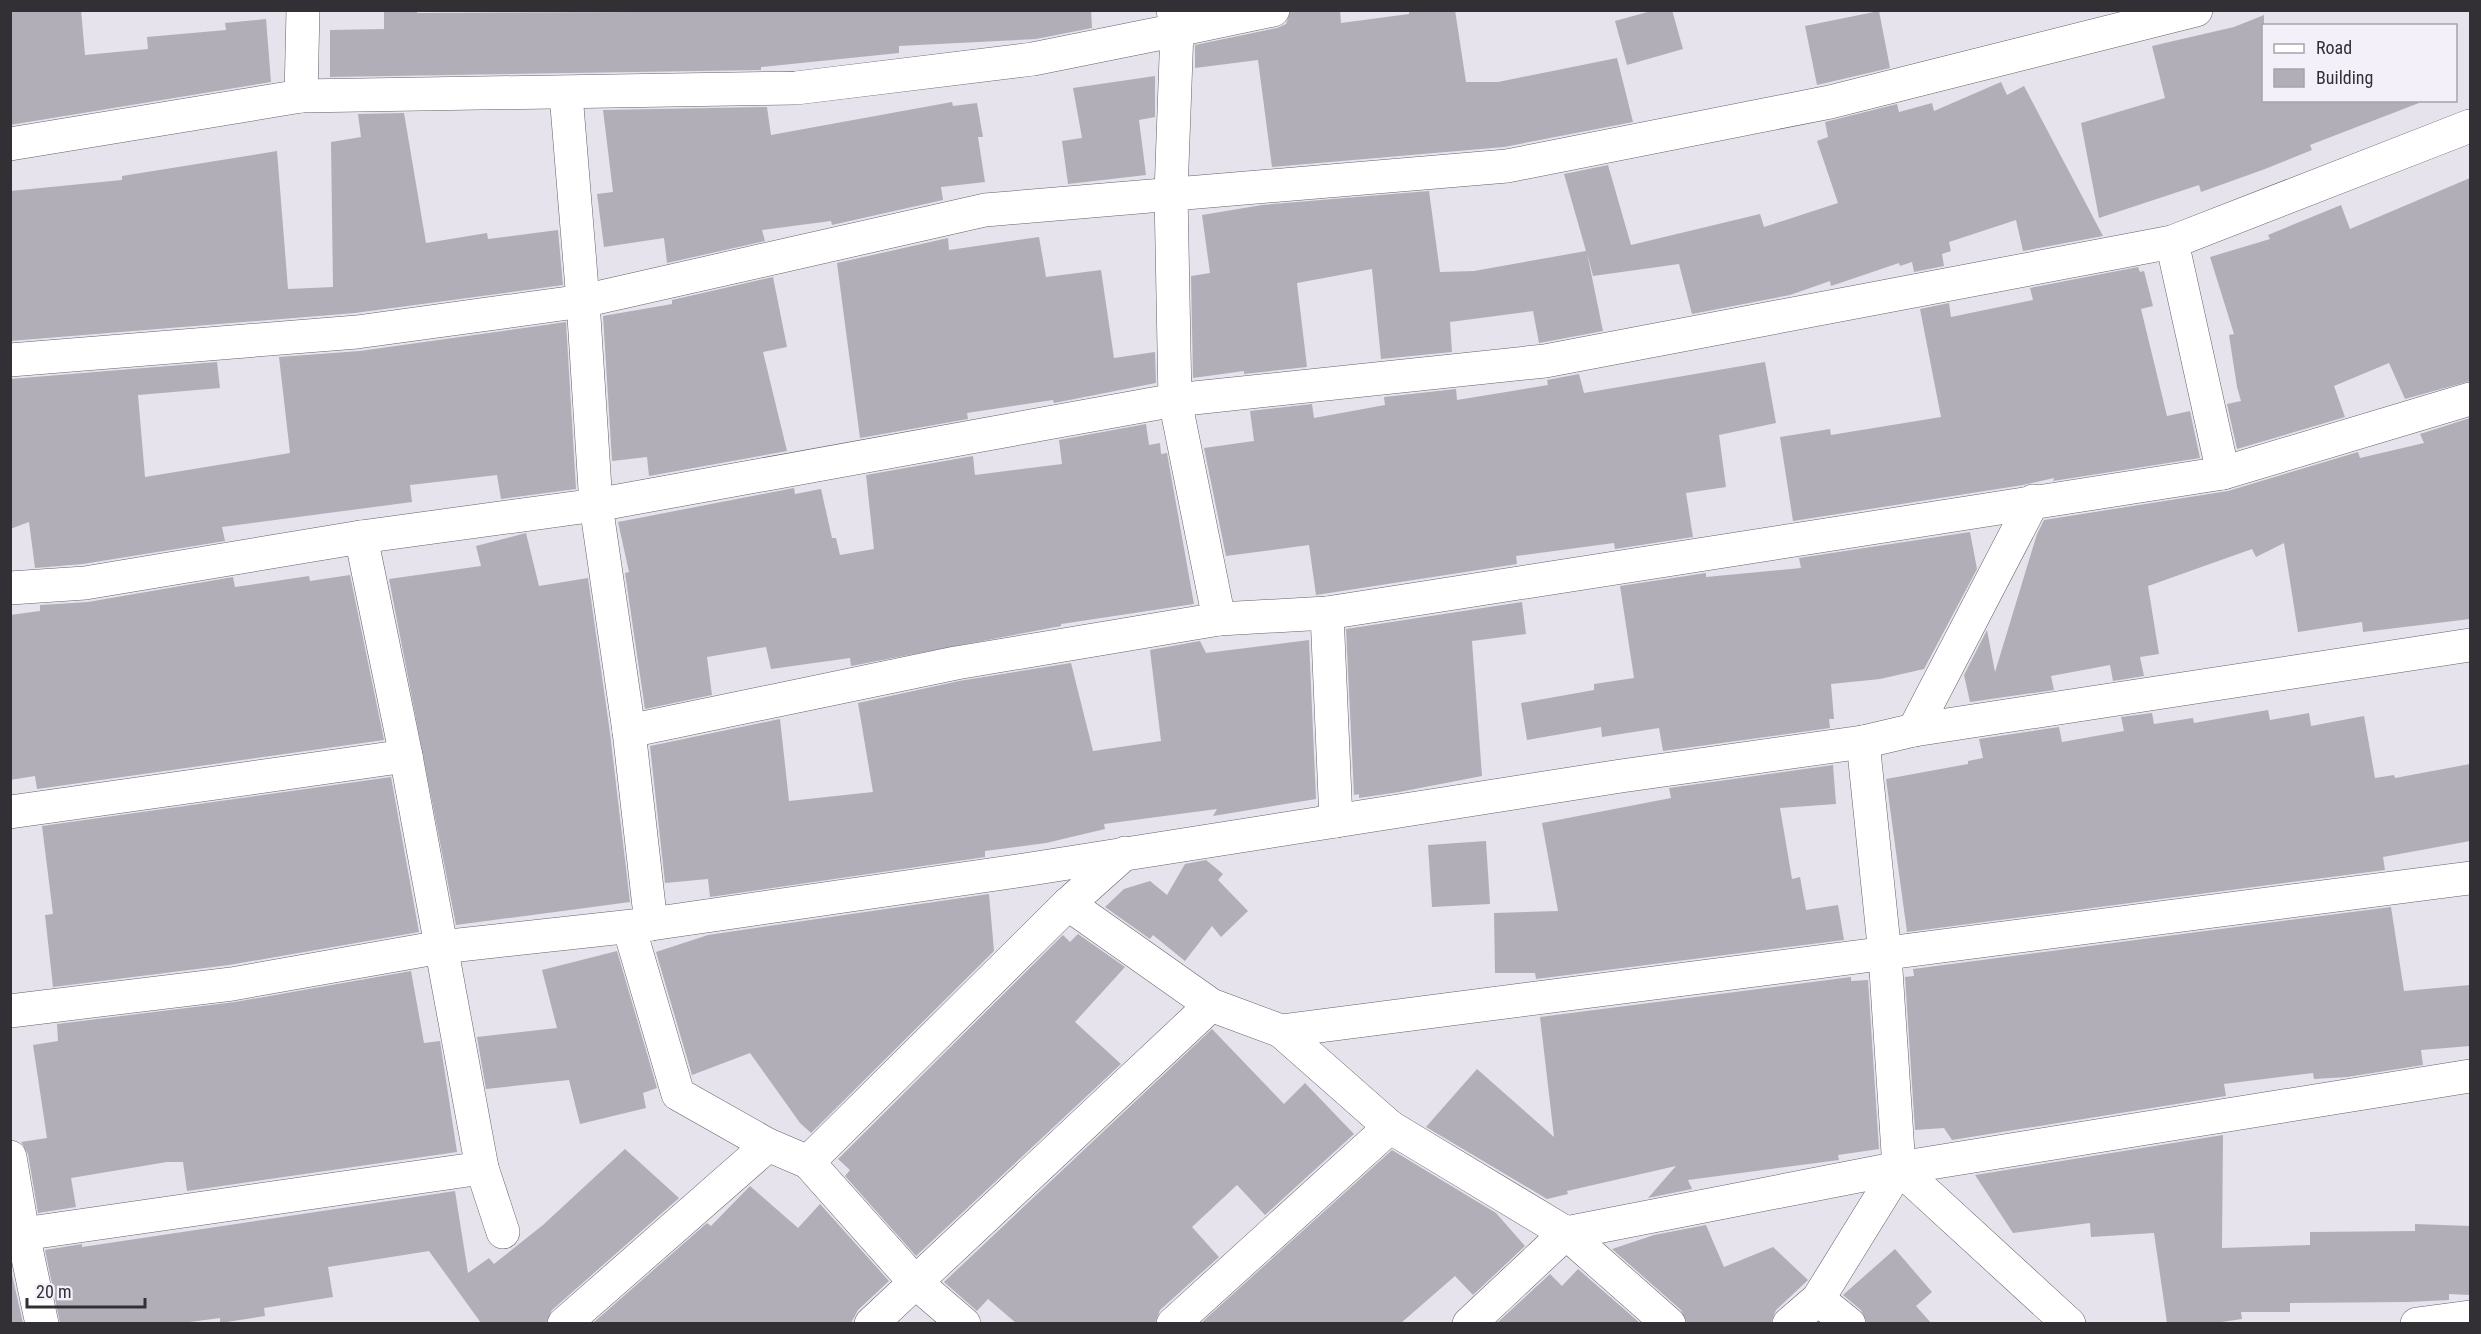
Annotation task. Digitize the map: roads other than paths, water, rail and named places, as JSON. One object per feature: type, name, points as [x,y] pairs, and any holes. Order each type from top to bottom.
[{"type":"street","points":[[301,96],[303,10]]},
{"type":"street","points":[[10,144],[301,96],[566,94],[796,88],[1033,58],[1175,20],[1273,10]]},
{"type":"street","points":[[10,360],[357,332],[584,301],[985,210],[1507,166],[1830,102],[2196,10]]},
{"type":"street","points":[[1175,20],[1172,193],[1175,400],[1219,620]]},
{"type":"street","points":[[566,94],[584,301],[596,505],[629,730],[640,926],[678,1094],[768,1145],[808,1162],[914,1281],[964,1323]]},
{"type":"street","points":[[10,588],[85,583],[361,537],[596,505],[1175,400],[1545,361],[2172,242],[2470,126]]},
{"type":"street","points":[[2172,242],[2223,473]]},
{"type":"street","points":[[629,730],[956,663],[1219,620],[1328,613],[2223,473],[2470,399]]},
{"type":"street","points":[[1914,730],[2033,501]]},
{"type":"street","points":[[361,537],[406,756],[482,1168],[503,1232]]},
{"type":"street","points":[[1328,613],[1336,821]]},
{"type":"street","points":[[10,1011],[232,984],[441,948],[640,926],[1621,776],[1863,742],[1914,730],[2470,645]]},
{"type":"street","points":[[1789,1323],[1818,1299],[1899,1168],[1885,955],[1863,742]]},
{"type":"street","points":[[10,812],[406,756]]},
{"type":"street","points":[[808,1162],[1068,904],[1125,853]]},
{"type":"street","points":[[1281,1031],[2470,878]]},
{"type":"street","points":[[1068,904],[1210,1005],[1281,1031],[1390,1127],[1566,1233],[1669,1323]]},
{"type":"street","points":[[871,1323],[1210,1005]]},
{"type":"street","points":[[1469,1323],[1566,1233],[1899,1168],[2470,1076]]},
{"type":"street","points":[[1173,1323],[1390,1127]]},
{"type":"street","points":[[564,1323],[768,1145]]},
{"type":"street","points":[[10,1157],[23,1234],[42,1323]]},
{"type":"street","points":[[23,1234],[482,1168]]},
{"type":"street","points":[[1899,1168],[2068,1323]]},
{"type":"street","points":[[1818,1299],[1849,1323]]},
{"type":"street","points":[[2417,1323],[2470,1317]]}]
